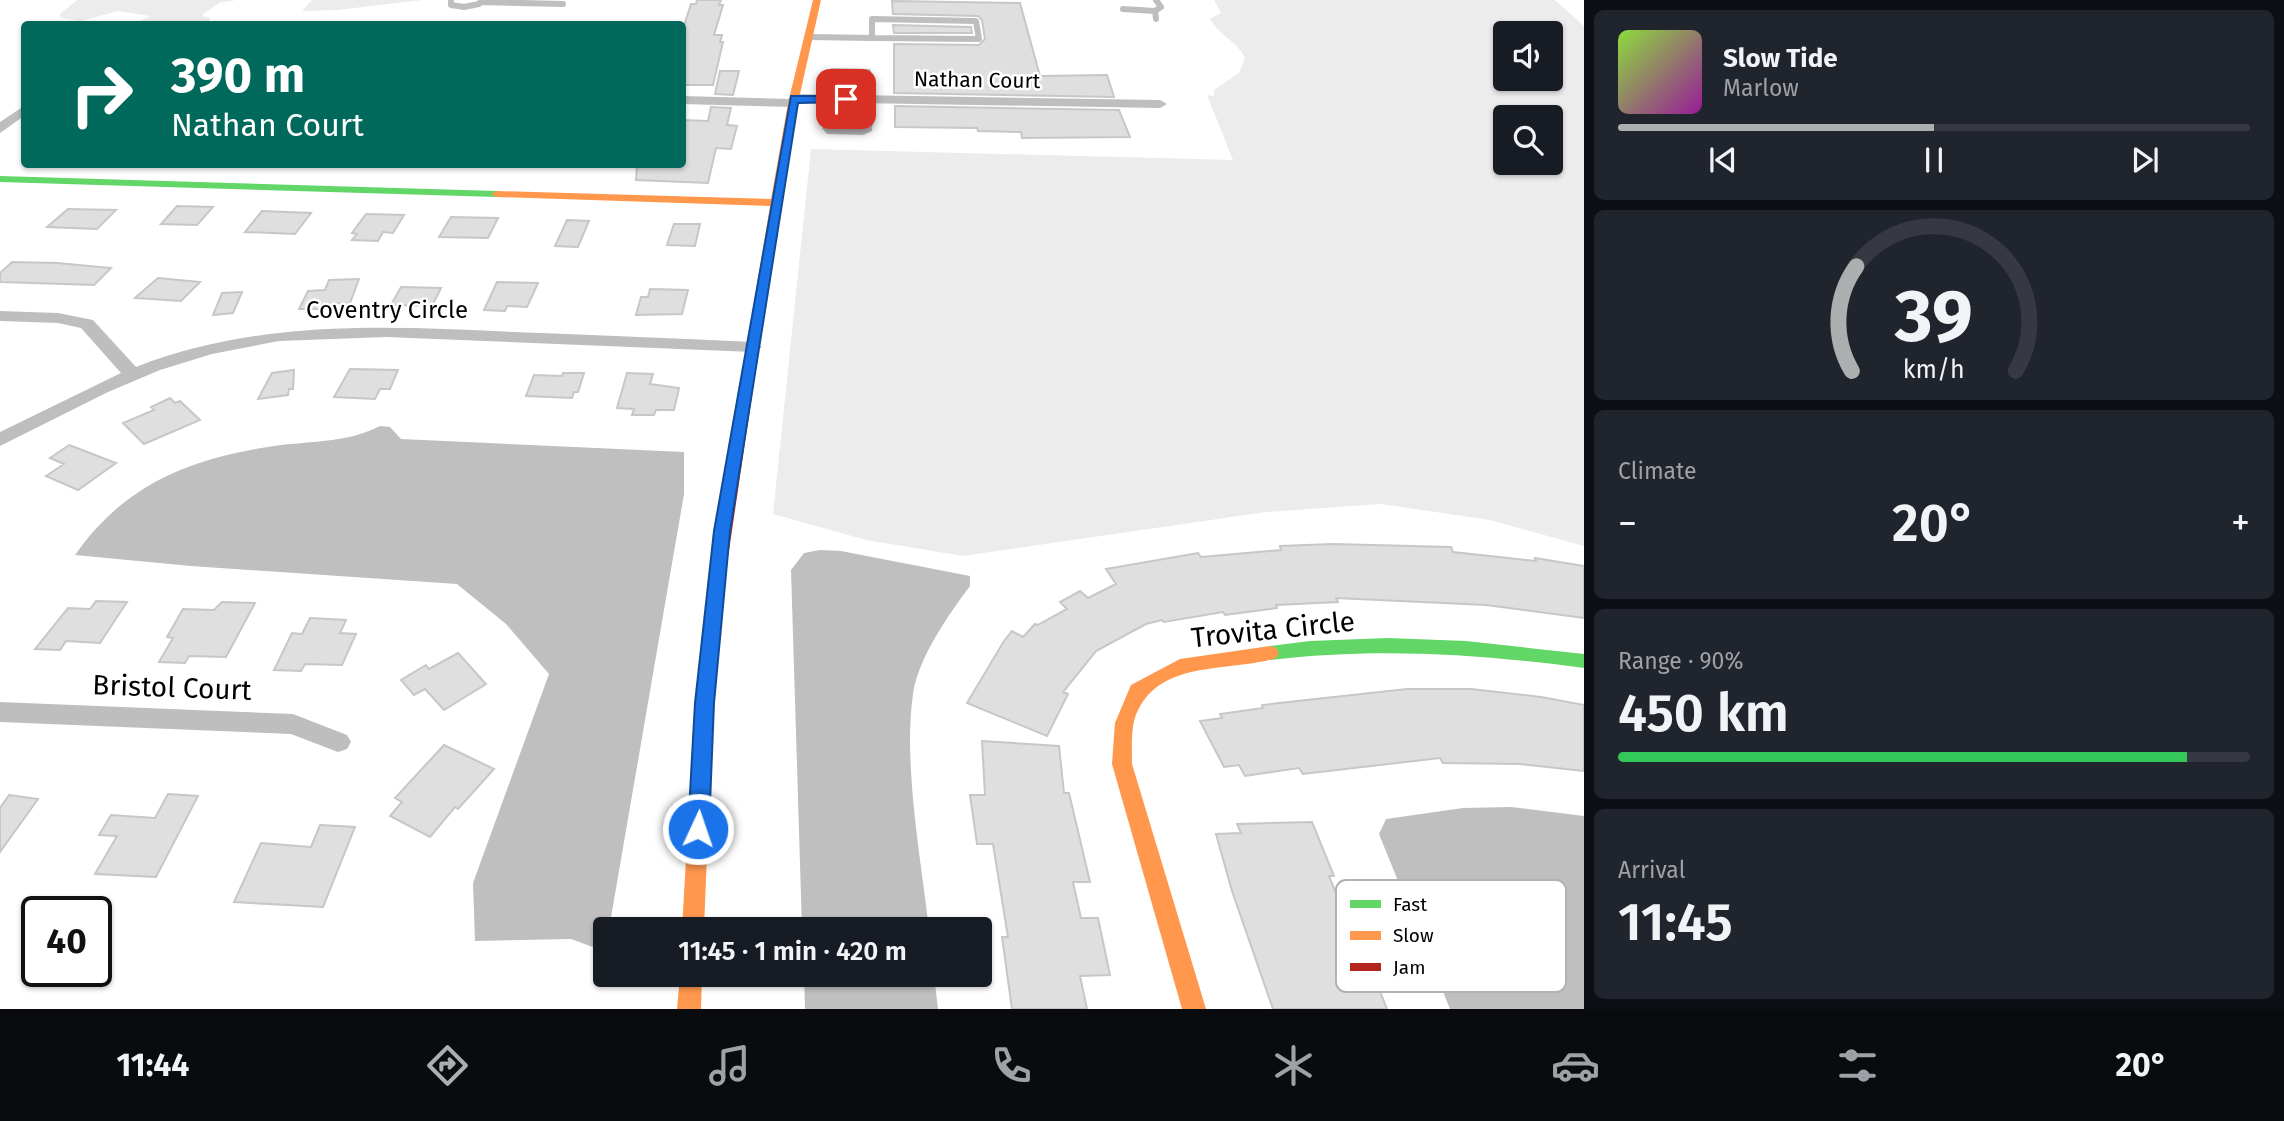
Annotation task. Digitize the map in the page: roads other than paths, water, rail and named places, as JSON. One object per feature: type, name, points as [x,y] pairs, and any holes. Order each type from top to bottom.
[{"type":"street","points":[[806,44],[808,0]]},
{"type":"street","points":[[694,917],[704,703],[722,531],[794,101],[817,0]]},
{"type":"street","name":"Nathan Court","points":[[686,100],[1160,104]]},
{"type":"street","points":[[0,129],[21,112]]},
{"type":"street","points":[[0,179],[776,203]]},
{"type":"street","points":[[0,316],[58,318],[87,324],[132,374]]},
{"type":"street","name":"Coventry Circle","points":[[0,440],[59,407],[132,374],[209,349],[290,334],[359,331],[753,348]]},
{"type":"street","name":"Trovita Circle","points":[[1194,1009],[1122,764],[1124,723],[1138,690],[1180,666],[1303,648],[1402,643],[1483,647],[1584,661]]},
{"type":"street","name":"Bristol Court","points":[[0,712],[293,724],[338,742]]},
{"type":"street","points":[[689,1009],[690,987]]},
{"type":"lane","points":[[451,0],[449,4],[458,7],[482,1],[563,4]]},
{"type":"lane","points":[[1123,17],[1124,0]]},
{"type":"lane","points":[[1124,9],[1155,11],[1161,7],[1156,0]]},
{"type":"lane","points":[[1155,11],[1156,19]]},
{"type":"lane","points":[[806,44],[872,38],[979,39],[976,21],[872,19],[872,38]]}]
